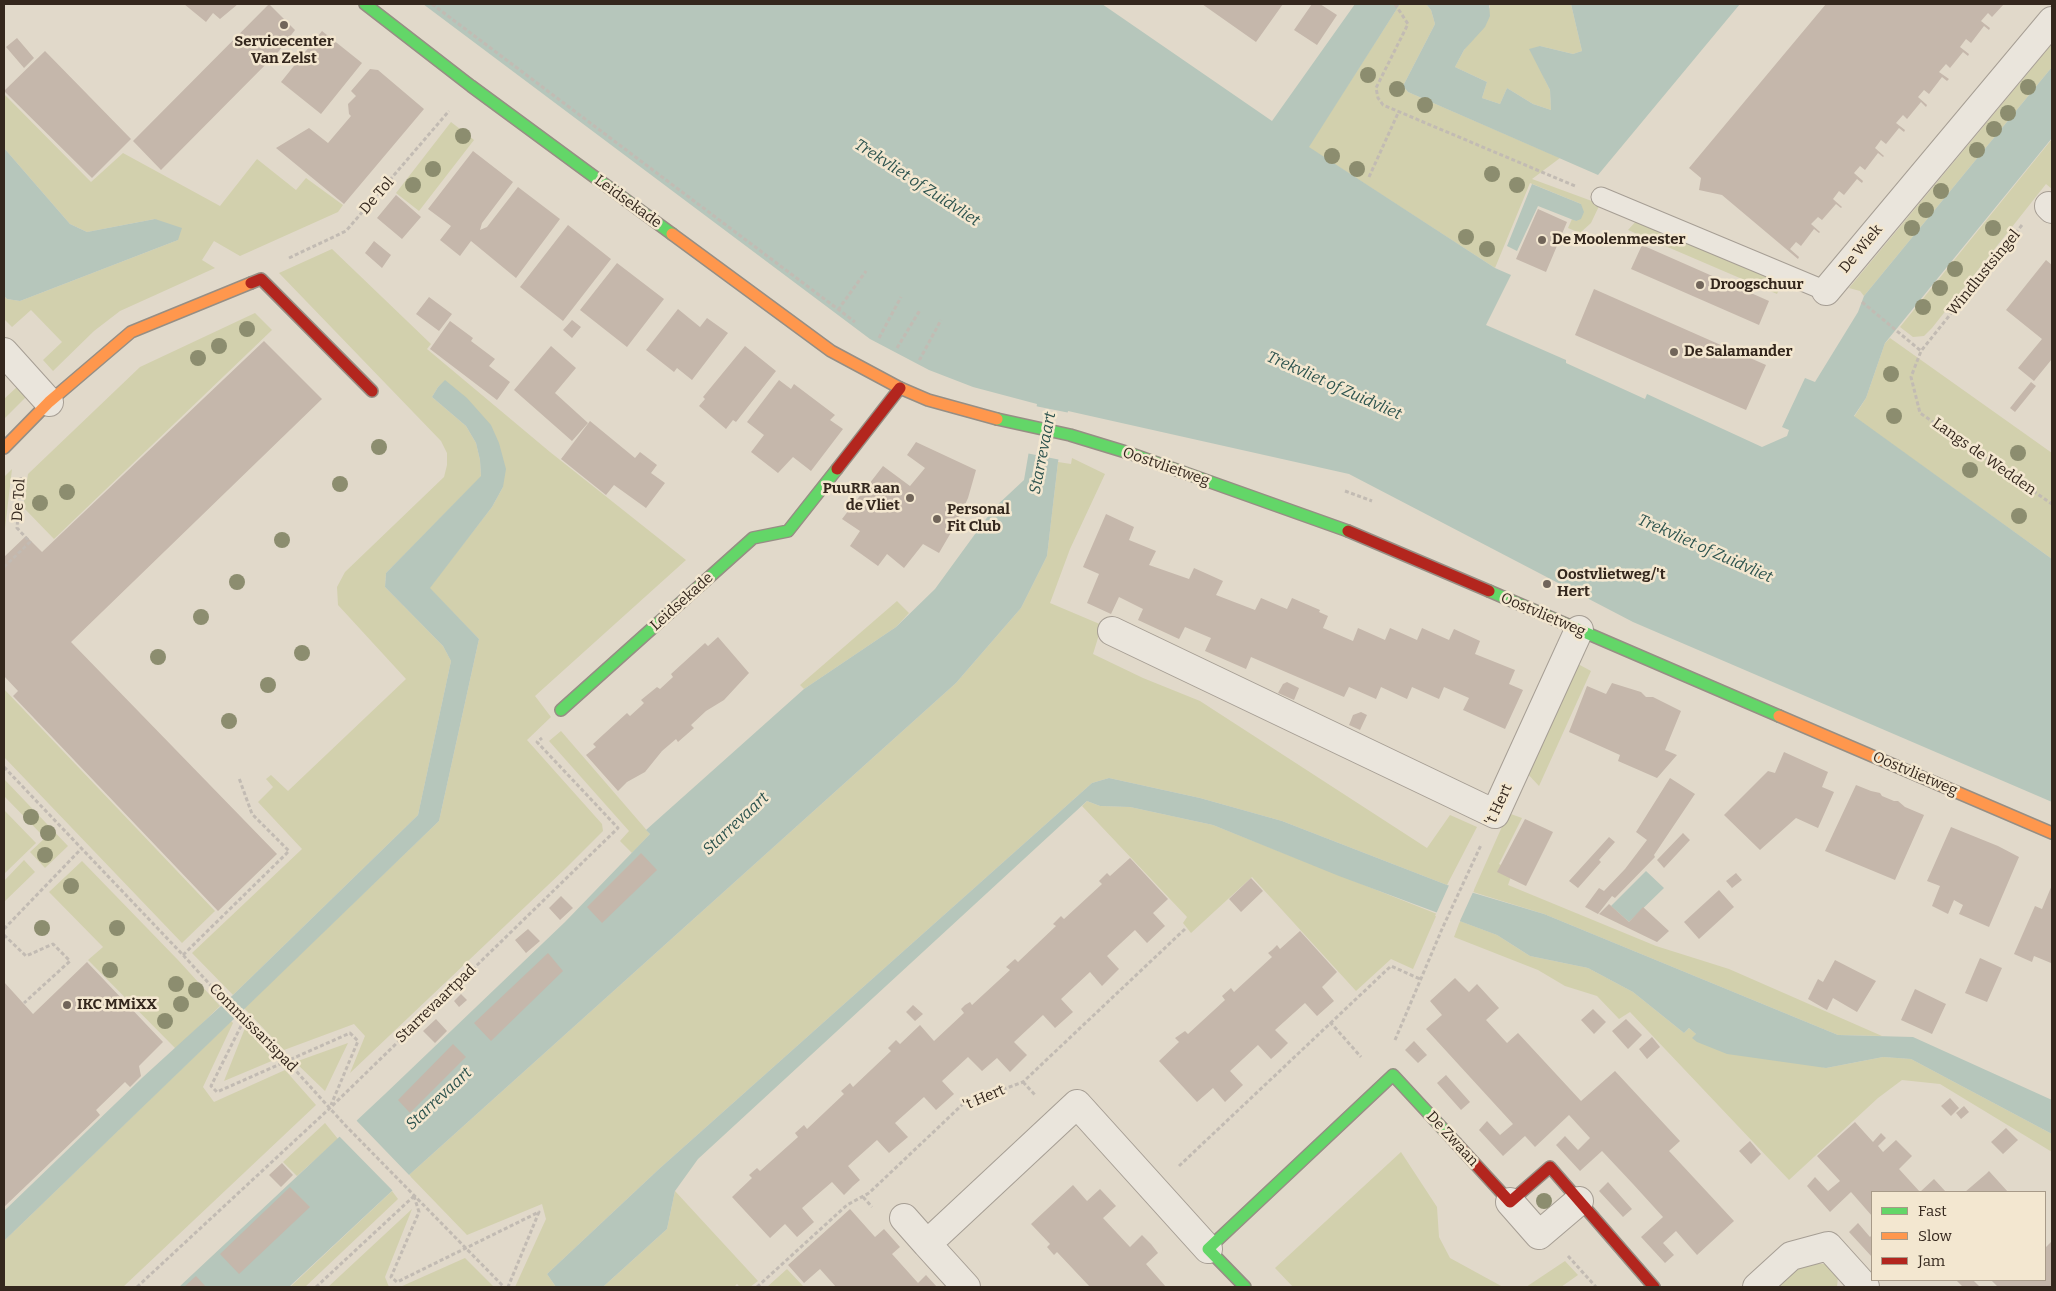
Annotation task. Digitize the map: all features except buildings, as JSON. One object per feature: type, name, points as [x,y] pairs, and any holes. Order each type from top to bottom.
[{"type":"street","name":"Leidsekade","points":[[365,4],[471,86],[831,351],[900,388],[928,400],[1023,426]]},
{"type":"street","name":"De Wiek","points":[[1826,291],[2052,21]]},
{"type":"street","points":[[4,448],[49,402],[131,332],[261,279],[372,392]]},
{"type":"street","points":[[4,352],[49,402]]},
{"type":"street","name":"Leidsekade","points":[[561,710],[753,538],[788,531],[900,388]]},
{"type":"street","name":"Oostvlietweg","points":[[1023,426],[1070,435],[1129,453],[1356,534],[2052,833]]},
{"type":"street","name":"'t Hert","points":[[1495,814],[1579,630]]},
{"type":"street","points":[[1112,631],[1495,814]]},
{"type":"street","points":[[1208,1249],[1389,1079]]},
{"type":"street","name":"De Zwaan","points":[[1389,1079],[1540,1235],[1545,1230]]},
{"type":"street","points":[[927,1244],[1078,1104],[1208,1249],[1245,1287]]},
{"type":"street","points":[[1510,1202],[1550,1167],[1654,1287]]},
{"type":"street","points":[[1545,1230],[1579,1201]]},
{"type":"street","points":[[904,1218],[966,1287]]},
{"type":"street","points":[[1757,1287],[1791,1256],[1828,1246],[1865,1287]]},
{"type":"lane","name":"De Wiek","points":[[1601,197],[1826,291]]},
{"type":"path","points":[[432,4],[859,326]]},
{"type":"path","points":[[1395,4],[1408,24],[1404,36],[1376,88],[1378,98],[1383,105],[1601,197]]},
{"type":"path","name":"De Tol","points":[[261,279],[274,264],[346,231],[471,86]]},
{"type":"path","points":[[1369,177],[1399,111]]},
{"type":"path","name":"Windlustsingel","points":[[1921,352],[2026,221],[2051,208]]},
{"type":"path","points":[[838,310],[866,271]]},
{"type":"path","points":[[878,338],[901,297]]},
{"type":"path","points":[[1855,297],[1921,352]]},
{"type":"path","points":[[897,348],[920,310]]},
{"type":"path","points":[[913,355],[920,359],[941,320]]},
{"type":"path","points":[[873,336],[885,342]]},
{"type":"path","points":[[891,345],[905,352]]},
{"type":"path","name":"Langs de Wedden","points":[[1921,352],[1911,377],[1920,413],[2052,504]]},
{"type":"path","name":"De Tol","points":[[4,567],[30,542],[16,528],[22,472]]},
{"type":"path","name":"Starrevaartpad","points":[[137,1287],[330,1108],[618,828],[537,742],[554,727],[561,710]]},
{"type":"path","name":"Commissarispad","points":[[4,767],[235,1012],[287,1061],[345,1125],[506,1287]]},
{"type":"path","points":[[183,955],[289,851],[252,814],[239,778]]},
{"type":"path","name":"'t Hert","points":[[1389,1079],[1392,1050],[1420,979],[1495,814]]},
{"type":"path","points":[[4,929],[81,850]]},
{"type":"path","name":"'t Hert","points":[[757,1287],[847,1205],[869,1193],[963,1104],[1023,1082],[1186,928]]},
{"type":"path","points":[[4,935],[26,956],[53,944],[70,961],[24,1003]]},
{"type":"path","points":[[1155,1189],[1391,966],[1420,979]]},
{"type":"path","points":[[244,1020],[211,1086],[217,1092],[350,1033],[358,1041],[330,1108]]},
{"type":"path","points":[[1330,1022],[1389,1079]]},
{"type":"path","points":[[316,1287],[414,1196],[419,1212],[391,1277],[397,1282],[539,1212],[506,1287]]},
{"type":"path","points":[[1545,1230],[1596,1287]]},
{"type":"shaded area","points":[[1400,4],[1426,4],[1431,10],[1435,24],[1403,86],[1408,92],[1560,158],[1532,179],[1600,204],[1591,223],[1580,233],[1568,228],[1572,219],[1576,221],[1581,204],[1530,183],[1495,268],[1308,147]]},
{"type":"shaded area","points":[[1489,4],[1571,4],[1582,51],[1573,54],[1540,46],[1544,78],[1550,90],[1551,110],[1533,104],[1507,88],[1500,104],[1482,98],[1487,82],[1455,67],[1490,7]]},
{"type":"shaded area","points":[[2052,44],[2052,67],[1864,296],[1860,291],[1849,288]]},
{"type":"shaded area","points":[[4,94],[91,182],[123,153],[220,206],[257,159],[296,190],[306,178],[343,205],[338,212],[240,256],[214,241],[202,260],[215,268],[120,311],[94,331],[53,371],[43,360],[62,342],[31,310],[12,327],[4,319],[4,296],[7,299],[20,301],[178,240],[155,219],[87,232],[70,224],[4,148]]},
{"type":"shaded area","points":[[451,122],[474,140],[419,211],[396,193]]},
{"type":"shaded area","points":[[2052,139],[2052,189],[2046,184],[1932,328],[1924,336],[1913,337],[1900,327]]},
{"type":"shaded area","points":[[1638,219],[1782,282],[1777,294],[1628,230]]},
{"type":"shaded area","points":[[332,249],[431,344],[427,349],[550,452],[686,560],[535,696],[551,717],[527,740],[602,824],[603,831],[350,1073],[365,1036],[354,1024],[284,1050],[244,1008],[439,821],[479,639],[429,588],[492,507],[503,487],[445,381],[438,387],[432,397],[466,426],[476,443],[481,477],[386,573],[385,587],[443,646],[451,661],[418,815],[233,995],[192,953],[302,849],[258,802],[273,787],[266,779],[271,775],[288,791],[406,679],[338,605],[337,587],[345,572],[444,477],[447,465],[447,453],[441,441],[279,273]]},
{"type":"shaded area","points":[[255,313],[272,330],[54,539],[23,507],[28,474],[140,367]]},
{"type":"shaded area","points":[[1890,338],[2052,453],[2052,559],[1854,417],[1866,398],[1885,343]]},
{"type":"shaded area","points":[[18,386],[28,395],[4,419],[4,399]]},
{"type":"shaded area","points":[[1072,458],[1105,474],[1070,549],[1050,603],[1102,625],[1093,654],[1143,678],[1200,701],[1427,848],[1450,815],[1477,827],[1447,885],[1282,821],[1200,798],[1109,778],[1092,783],[659,1169],[547,1274],[556,1287],[515,1287],[546,1219],[542,1204],[467,1235],[409,1175],[956,683],[1021,608],[1047,556],[1058,462],[1071,464]]},
{"type":"shaded area","points":[[12,469],[4,537],[4,477]]},
{"type":"shaded area","points":[[897,601],[909,613],[896,627],[804,689],[800,685]]},
{"type":"shaded area","points":[[1584,653],[1578,664],[1591,671],[1539,786],[1525,771],[1579,654]]},
{"type":"shaded area","points":[[4,689],[215,911],[182,943],[4,757]]},
{"type":"shaded area","points":[[561,731],[650,834],[632,853],[620,841],[629,831],[549,741]]},
{"type":"shaded area","points":[[4,779],[68,846],[45,868],[30,852],[45,838],[4,796]]},
{"type":"shaded area","points":[[1087,801],[1100,806],[1130,807],[1213,825],[1437,914],[1413,969],[1391,959],[1356,991],[1252,877],[1191,933],[1183,923],[1187,917],[1082,806]]},
{"type":"shaded area","points":[[4,810],[36,843],[4,874]]},
{"type":"shaded area","points":[[1508,813],[1522,818],[1499,864],[1513,871],[1508,885],[1656,946],[1729,969],[1882,1036],[1838,1035],[1544,914],[1473,892]]},
{"type":"shaded area","points":[[24,860],[35,872],[4,902],[4,881]]},
{"type":"shaded area","points":[[82,861],[220,1006],[176,1049],[88,960],[103,947],[49,892]]},
{"type":"shaded area","points":[[1460,921],[1497,935],[1530,956],[1588,968],[1633,992],[1684,1033],[1689,1028],[1696,1034],[1826,1068],[1883,1057],[1911,1059],[2052,1134],[2052,1152],[1940,1084],[1902,1080],[1878,1098],[1789,1180],[1630,1012],[1619,1019],[1597,996],[1565,986],[1538,970],[1454,937]]},
{"type":"shaded area","points":[[231,1021],[233,1023],[203,1087],[214,1102],[285,1070],[316,1105],[123,1287],[4,1287],[4,1241]]},
{"type":"shaded area","points":[[245,1028],[274,1060],[224,1081]]},
{"type":"shaded area","points":[[348,1043],[325,1091],[295,1062]]},
{"type":"shaded area","points":[[325,1123],[338,1139],[297,1176],[283,1162]]},
{"type":"shaded area","points":[[1401,1152],[1437,1207],[1439,1237],[1450,1258],[1503,1287],[1293,1287],[1275,1268]]},
{"type":"shaded area","points":[[392,1191],[398,1199],[305,1287],[290,1287]]},
{"type":"shaded area","points":[[675,1191],[758,1281],[750,1287],[740,1287],[737,1284],[734,1287],[591,1287],[604,1286],[667,1229]]},
{"type":"shaded area","points":[[412,1209],[385,1277],[389,1287],[328,1287]]},
{"type":"shaded area","points":[[465,1258],[494,1287],[400,1287]]},
{"type":"shaded area","points":[[1565,1261],[1578,1275],[1561,1287],[1526,1287]]},
{"type":"shaded area","points":[[1800,1263],[1826,1264],[1838,1277],[1837,1287],[1774,1287]]},
{"type":"shaded area","points":[[787,1269],[803,1286],[767,1287]]},
{"type":"water","points":[[423,4],[1102,4],[1272,121],[1355,4],[1400,4],[1309,147],[1495,268],[1511,275],[1486,325],[1566,360],[1566,363],[1645,399],[1647,394],[1762,447],[1787,436],[1789,430],[1782,427],[1805,378],[1815,382],[1858,312],[1864,296],[2052,67],[2052,138],[1885,343],[1866,398],[1854,416],[2052,559],[2052,802],[1633,622],[1349,474],[1068,411],[1058,462],[1047,556],[1021,608],[956,683],[409,1175],[289,1287],[179,1287],[565,922],[650,834],[646,830],[804,689],[896,627],[935,589],[994,508],[1024,480],[1037,404],[973,387],[929,370],[870,339]]},
{"type":"water","points":[[1426,4],[1489,4],[1490,16],[1485,27],[1464,50],[1455,67],[1487,82],[1482,98],[1500,104],[1507,88],[1533,104],[1551,110],[1550,90],[1529,49],[1540,46],[1573,54],[1582,51],[1571,4],[1740,4],[1598,175],[1408,92],[1403,86],[1435,24],[1431,10]]},
{"type":"water","points":[[4,148],[70,224],[87,232],[155,219],[182,228],[178,240],[20,301],[7,299],[4,296]]},
{"type":"water","points":[[1532,184],[1581,204],[1584,212],[1581,219],[1576,221],[1538,206],[1517,251],[1507,246]]},
{"type":"water","points":[[445,380],[467,398],[491,425],[499,443],[506,469],[503,487],[492,507],[430,588],[479,639],[439,821],[4,1241],[4,1211],[143,1077],[233,995],[418,815],[451,661],[443,646],[385,587],[386,573],[481,476],[476,443],[466,426],[432,397]]},
{"type":"water","points":[[1109,778],[1200,798],[1282,821],[1447,885],[1544,914],[1838,1035],[1913,1037],[2052,1100],[2052,1134],[1911,1059],[1883,1057],[1826,1068],[1727,1054],[1697,1042],[1692,1038],[1696,1034],[1689,1028],[1684,1033],[1633,992],[1588,968],[1530,956],[1497,935],[1339,876],[1213,825],[1130,807],[1100,806],[1087,801],[698,1159],[675,1191],[667,1229],[604,1286],[556,1287],[547,1274],[659,1169],[1092,783]]},
{"type":"water","points":[[1646,871],[1664,888],[1629,922],[1611,906]]},
{"type":"pier","points":[[1035,406],[1075,414],[1070,414],[1061,460],[1026,453]]},
{"type":"pier","points":[[1450,883],[1474,890],[1459,923],[1435,916]]},
{"type":"pier","points":[[355,1119],[411,1177],[394,1192],[338,1135]]},
{"type":"traffic: fast","points":[[365,4],[471,86],[672,234]]},
{"type":"traffic: fast","points":[[997,419],[1070,435],[1129,453],[1348,531]]},
{"type":"traffic: fast","points":[[561,710],[753,538],[788,531],[837,469]]},
{"type":"traffic: fast","points":[[1489,591],[1779,716]]},
{"type":"traffic: fast","points":[[1245,1287],[1208,1249],[1393,1075],[1456,1143]]},
{"type":"traffic: slow","points":[[672,234],[831,351],[900,388],[928,400],[997,419]]},
{"type":"traffic: slow","points":[[4,448],[49,402],[131,332],[251,283]]},
{"type":"traffic: slow","points":[[1779,716],[2052,833]]},
{"type":"traffic: jam","points":[[251,283],[261,279],[372,391]]},
{"type":"traffic: jam","points":[[837,469],[900,388]]},
{"type":"traffic: jam","points":[[1348,531],[1489,591]]},
{"type":"traffic: jam","points":[[1456,1143],[1510,1202],[1550,1167],[1654,1287]]},
{"type":"place","name":"Servicecenter Van Zelst","points":[[284,25]]},
{"type":"place","name":"De Moolenmeester","points":[[1542,240]]},
{"type":"place","name":"Droogschuur","points":[[1700,285]]},
{"type":"place","name":"De Salamander","points":[[1674,352]]},
{"type":"place","name":"PuuRR aan de Vliet","points":[[910,498]]},
{"type":"place","name":"Personal Fit Club","points":[[937,519]]},
{"type":"place","name":"Oostvlietweg/'t Hert","points":[[1547,584]]},
{"type":"place","name":"IKC MMiXX","points":[[67,1005]]},
{"type":"water label","name":"Trekvliet of Zuidvliet","points":[[917,183]]},
{"type":"water label","name":"Trekvliet of Zuidvliet","points":[[1334,386]]},
{"type":"water label","name":"Starrevaart","points":[[1043,453]]},
{"type":"water label","name":"Trekvliet of Zuidvliet","points":[[1705,549]]},
{"type":"water label","name":"Starrevaart","points":[[736,824]]},
{"type":"water label","name":"Starrevaart","points":[[439,1099]]}]
